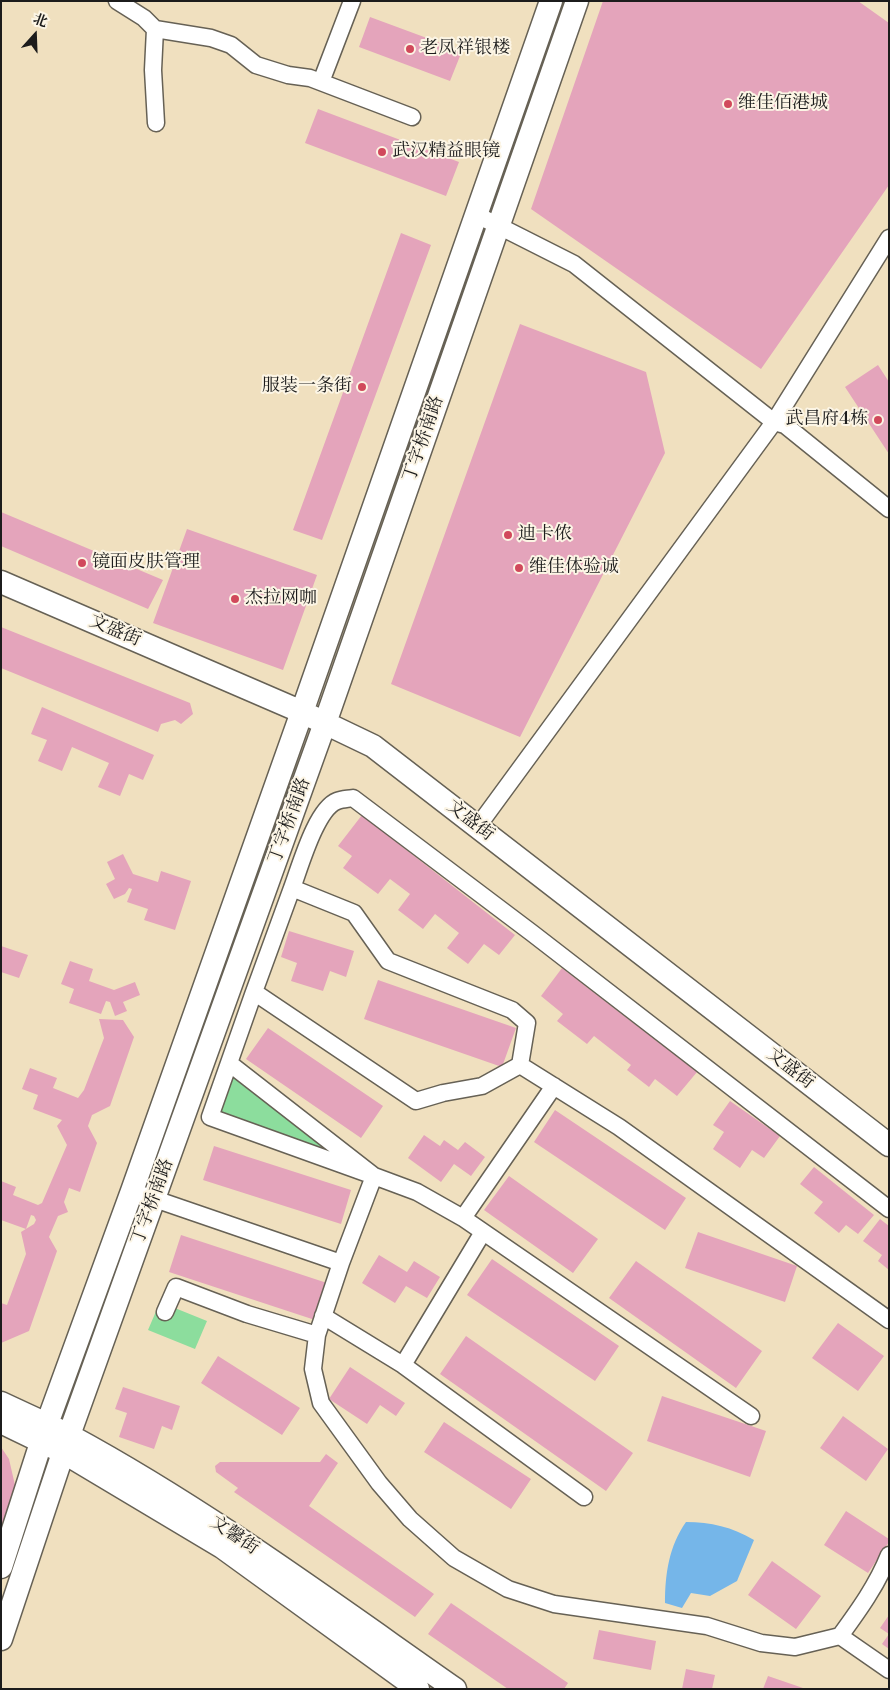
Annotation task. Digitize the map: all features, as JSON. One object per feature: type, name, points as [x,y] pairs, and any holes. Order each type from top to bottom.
[{"type":"main road","name":"丁字桥南路","points":[[1,1567],[44,1433],[302,712],[551,1]]},
{"type":"main road","name":"丁字桥南路","points":[[1,1639],[66,1444],[325,723],[577,1]]},
{"type":"main road","name":"文盛街","points":[[1,582],[302,712],[373,746],[889,1146]]},
{"type":"main road","name":"文馨街","points":[[1,1403],[44,1433],[151,1482],[196,1510],[455,1689]]},
{"type":"main road","name":"文馨街","points":[[1,1422],[44,1433]]},
{"type":"main road","name":"文馨街","points":[[66,1444],[222,1548],[418,1689]]},
{"type":"street","points":[[117,1],[144,18],[156,29],[211,38],[231,45],[256,65],[288,75],[310,78],[412,116]]},
{"type":"street","points":[[321,82],[352,1]]},
{"type":"street","points":[[156,29],[153,70],[156,123]]},
{"type":"street","points":[[477,215],[574,264],[774,422],[785,426],[889,509]]},
{"type":"street","points":[[478,826],[774,422],[889,238]]},
{"type":"street","points":[[751,1416],[463,1218],[417,1192],[210,1116],[315,827],[325,812],[336,801],[353,798],[532,933],[889,1209]]},
{"type":"street","points":[[292,888],[354,913],[388,962],[512,1010],[527,1024],[520,1065]]},
{"type":"street","points":[[254,992],[416,1101],[443,1093],[482,1086],[520,1065]]},
{"type":"street","points":[[229,1063],[374,1176]]},
{"type":"street","points":[[520,1065],[619,1127],[889,1320]]},
{"type":"street","points":[[463,1218],[554,1086]]},
{"type":"street","points":[[374,1176],[316,1335],[313,1370],[321,1403],[379,1483],[410,1520],[454,1558],[508,1589],[554,1604],[707,1626],[762,1643],[795,1647],[840,1636],[870,1595],[889,1555]]},
{"type":"street","points":[[132,1191],[341,1263]]},
{"type":"street","points":[[403,1365],[483,1232]]},
{"type":"street","points":[[165,1312],[176,1287],[247,1314],[316,1335]]},
{"type":"street","points":[[323,1316],[403,1365],[584,1497]]},
{"type":"street","points":[[840,1636],[889,1670]]},
{"type":"green space","points":[[234,1075],[342,1157],[219,1112]]},
{"type":"green space","points":[[160,1302],[207,1321],[195,1349],[148,1330]]},
{"type":"water","points":[[686,1522],[721,1526],[754,1540],[737,1581],[710,1596],[691,1593],[682,1608],[665,1603],[665,1592],[667,1571],[672,1551]]},
{"type":"building","name":"维佳佰港城","points":[[603,1],[858,1],[889,23],[889,185],[761,369],[531,209]]},
{"type":"building","name":"老凤祥银楼","points":[[370,17],[462,51],[450,81],[359,47]]},
{"type":"building","name":"武汉精益眼镜","points":[[318,109],[459,162],[446,196],[305,143]]},
{"type":"building","name":"服装一条街","points":[[401,233],[431,245],[322,540],[293,530]]},
{"type":"building","name":"维佳体验诚","points":[[520,324],[646,372],[665,453],[520,737],[391,684]]},
{"type":"building","name":"武昌府4栋","points":[[878,365],[889,382],[889,454],[845,387]]},
{"type":"building","name":"镜面皮肤管理","points":[[1,512],[163,580],[148,609],[1,546]]},
{"type":"building","name":"杰拉网咖","points":[[187,529],[317,575],[283,670],[153,623]]},
{"type":"building","points":[[1,627],[190,703],[193,714],[181,724],[175,720],[161,724],[158,732],[1,668]]},
{"type":"building","points":[[42,707],[154,755],[143,780],[129,774],[120,796],[98,787],[109,763],[72,747],[62,771],[38,761],[47,740],[31,734]]},
{"type":"building","points":[[362,815],[515,935],[499,955],[484,944],[468,964],[447,948],[459,933],[435,914],[423,929],[398,910],[410,894],[390,879],[378,894],[343,868],[352,856],[338,846]]},
{"type":"building","points":[[123,854],[133,874],[158,882],[161,871],[191,881],[175,930],[144,920],[148,909],[127,902],[132,889],[129,888],[125,894],[114,899],[106,884],[115,879],[107,862]]},
{"type":"building","points":[[289,931],[354,951],[346,977],[330,971],[323,991],[291,981],[297,963],[281,957]]},
{"type":"building","points":[[1,946],[28,955],[19,978],[1,972]]},
{"type":"building","points":[[70,961],[93,969],[89,981],[114,990],[135,982],[140,995],[123,1002],[127,1011],[115,1016],[110,1002],[106,1001],[101,1014],[69,1003],[74,989],[61,984]]},
{"type":"building","points":[[562,968],[697,1072],[677,1096],[655,1079],[649,1087],[627,1070],[631,1065],[594,1036],[587,1044],[557,1021],[563,1014],[541,996]]},
{"type":"building","points":[[378,980],[516,1028],[502,1067],[364,1019]]},
{"type":"building","points":[[99,1019],[123,1020],[134,1037],[110,1106],[92,1115],[88,1126],[97,1143],[80,1192],[69,1188],[64,1202],[68,1212],[58,1216],[49,1237],[57,1251],[29,1331],[1,1343],[1,1303],[7,1305],[26,1254],[21,1232],[26,1229],[1,1220],[1,1181],[16,1187],[13,1195],[38,1205],[42,1203],[67,1145],[57,1126],[62,1120],[33,1109],[38,1095],[22,1089],[30,1068],[57,1078],[53,1088],[78,1098],[84,1090],[104,1038]],"holes":[[[31,1215],[34,1216],[36,1220],[34,1224],[26,1229]]]},
{"type":"building","points":[[268,1028],[383,1106],[361,1138],[246,1059]]},
{"type":"building","points":[[730,1101],[780,1136],[764,1158],[752,1150],[740,1168],[713,1149],[724,1132],[713,1125]]},
{"type":"building","points":[[555,1110],[686,1198],[665,1230],[534,1142]]},
{"type":"building","points":[[424,1135],[440,1146],[444,1140],[458,1150],[465,1142],[485,1157],[471,1176],[454,1164],[441,1182],[408,1158]]},
{"type":"building","points":[[214,1146],[351,1190],[341,1224],[203,1180]]},
{"type":"building","points":[[814,1167],[874,1215],[858,1234],[846,1225],[839,1233],[814,1213],[823,1202],[800,1184]]},
{"type":"building","points":[[509,1176],[598,1239],[573,1273],[484,1210]]},
{"type":"building","points":[[880,1219],[889,1226],[889,1270],[878,1261],[882,1255],[863,1241]]},
{"type":"building","points":[[698,1232],[797,1266],[785,1302],[685,1268]]},
{"type":"building","points":[[181,1235],[327,1283],[315,1320],[169,1272]]},
{"type":"building","points":[[379,1255],[407,1272],[414,1261],[440,1277],[427,1298],[406,1286],[395,1303],[362,1283]]},
{"type":"building","points":[[492,1259],[619,1346],[595,1381],[467,1295]]},
{"type":"building","points":[[636,1261],[762,1351],[736,1388],[609,1298]]},
{"type":"building","points":[[838,1323],[884,1356],[858,1391],[812,1358]]},
{"type":"building","points":[[466,1336],[633,1453],[606,1491],[440,1374]]},
{"type":"building","points":[[218,1356],[300,1408],[282,1435],[201,1383]]},
{"type":"building","points":[[350,1367],[405,1403],[396,1416],[380,1405],[367,1424],[329,1399]]},
{"type":"building","points":[[123,1387],[180,1406],[172,1430],[162,1426],[154,1449],[119,1437],[127,1413],[115,1409]]},
{"type":"building","points":[[662,1396],[766,1431],[750,1477],[647,1441]]},
{"type":"building","points":[[843,1416],[888,1449],[866,1481],[820,1448]]},
{"type":"building","points":[[444,1422],[531,1479],[511,1509],[424,1452]]},
{"type":"building","points":[[1,1447],[9,1459],[17,1494],[1,1538]]},
{"type":"building","points":[[326,1454],[338,1463],[309,1506],[434,1594],[415,1617],[234,1492],[238,1488],[216,1472],[215,1466],[220,1462],[320,1462]]},
{"type":"building","points":[[846,1511],[889,1539],[889,1542],[868,1573],[824,1545]]},
{"type":"building","points":[[772,1561],[821,1596],[796,1629],[748,1595]]},
{"type":"building","points":[[451,1603],[568,1683],[564,1689],[508,1689],[428,1634]]},
{"type":"building","points":[[889,1615],[889,1634],[880,1628]]},
{"type":"building","points":[[599,1630],[656,1641],[651,1670],[593,1659]]},
{"type":"building","points":[[889,1634],[889,1649],[882,1644]]},
{"type":"building","points":[[686,1669],[715,1675],[712,1689],[682,1689]]},
{"type":"building","points":[[768,1676],[803,1688],[803,1689],[763,1689]]},
{"type":"place","name":"老凤祥银楼","points":[[410,49]]},
{"type":"place","name":"维佳佰港城","points":[[728,104]]},
{"type":"place","name":"武汉精益眼镜","points":[[382,152]]},
{"type":"place","name":"服装一条街","points":[[362,387]]},
{"type":"place","name":"武昌府4栋","points":[[878,420]]},
{"type":"place","name":"迪卡侬","points":[[508,535]]},
{"type":"place","name":"镜面皮肤管理","points":[[82,563]]},
{"type":"place","name":"维佳体验诚","points":[[519,568]]},
{"type":"place","name":"杰拉网咖","points":[[235,599]]}]
